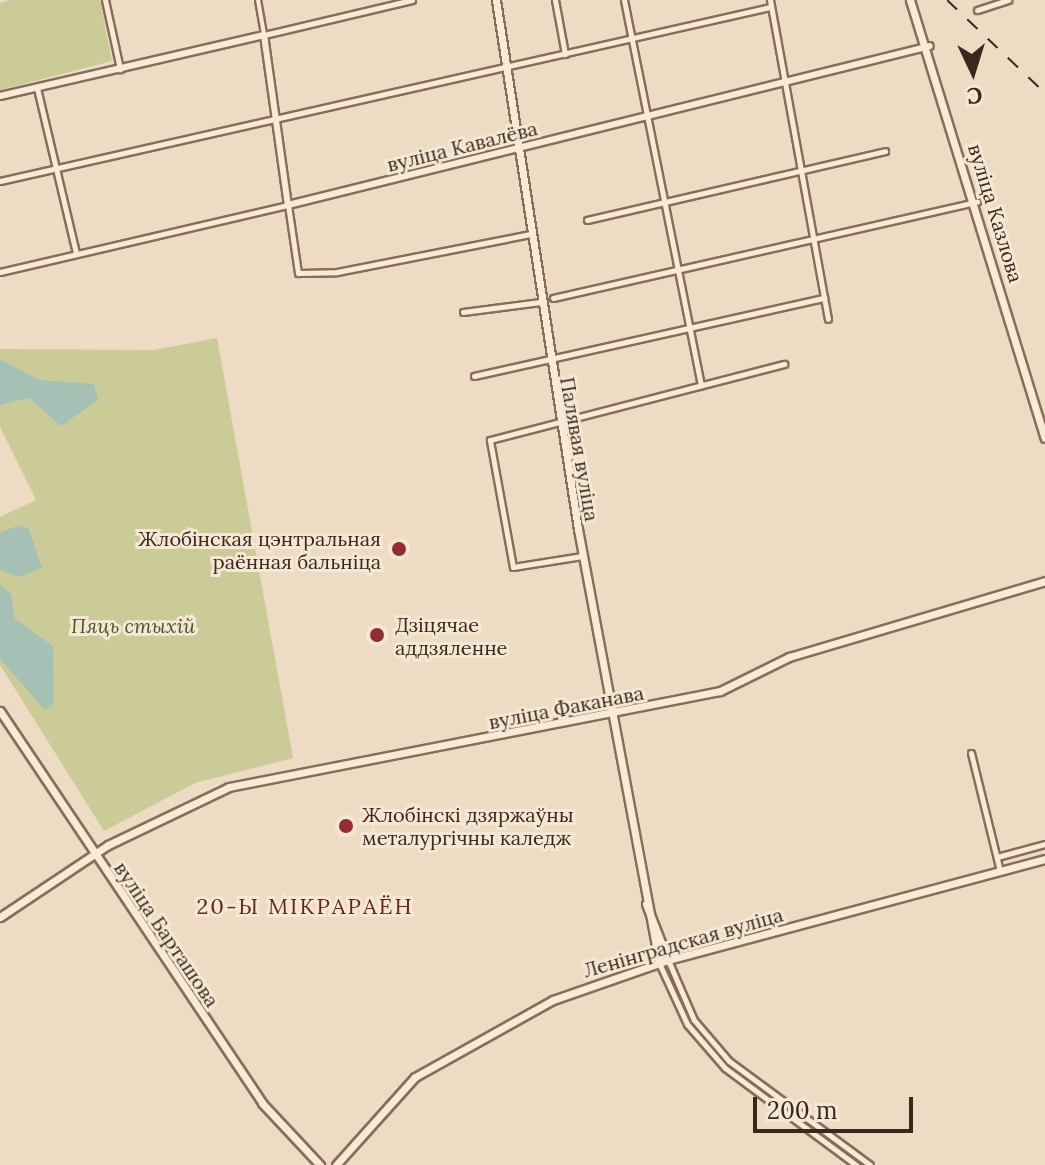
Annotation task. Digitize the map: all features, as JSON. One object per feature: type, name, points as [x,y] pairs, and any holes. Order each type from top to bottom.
[{"type":"main road","name":"Палявая вуліца","points":[[496,0],[549,363],[582,556],[645,902],[664,961]]},
{"type":"main road","name":"вуліца Казлова","points":[[910,0],[930,46],[1045,438]]},
{"type":"main road","name":"вуліца Факанава","points":[[0,917],[93,855],[175,807],[250,782],[610,716],[720,691],[789,657],[1045,581]]},
{"type":"main road","name":"вуліца Барташова","points":[[0,711],[93,855],[262,1103],[320,1165]]},
{"type":"main road","name":"Ленінградская вуліца","points":[[336,1165],[392,1098],[451,1052],[553,1000],[664,961],[1045,859]]},
{"type":"street","points":[[105,0],[120,69]]},
{"type":"street","points":[[258,0],[298,273],[337,272],[530,234]]},
{"type":"street","points":[[0,96],[412,0]]},
{"type":"street","points":[[555,0],[565,54]]},
{"type":"street","points":[[624,0],[675,270],[701,385]]},
{"type":"street","points":[[977,10],[1008,0]]},
{"type":"street","points":[[0,181],[276,116],[631,40],[770,4],[828,319]]},
{"type":"street","name":"вуліца Кавалёва","points":[[0,272],[648,118],[930,46]]},
{"type":"street","points":[[37,88],[76,253]]},
{"type":"street","points":[[587,220],[663,198],[885,151]]},
{"type":"street","points":[[553,298],[977,202]]},
{"type":"street","points":[[474,376],[549,363],[824,298]]},
{"type":"street","points":[[463,312],[540,302]]},
{"type":"street","points":[[582,556],[513,567],[496,491],[490,440],[784,364]]},
{"type":"street","points":[[971,753],[1000,871]]},
{"type":"street","points":[[997,857],[1045,844]]},
{"type":"street","points":[[664,961],[687,1024],[725,1068],[856,1165]]},
{"type":"street","points":[[664,961],[694,1020],[729,1061],[870,1165]]},
{"type":"green space","points":[[9,0],[100,0],[112,61],[0,90],[0,3]]},
{"type":"green space","name":"Пяць стыхій","points":[[217,338],[293,758],[195,783],[104,831],[0,665],[0,517],[36,500],[0,427],[0,349],[154,350]]},
{"type":"shaded area","points":[[0,359],[39,380],[94,384],[98,400],[61,426],[29,398],[0,405]]},
{"type":"shaded area","points":[[19,525],[29,529],[42,568],[19,577],[0,570],[0,533]]},
{"type":"shaded area","points":[[0,585],[11,594],[15,619],[53,646],[54,702],[45,710],[0,659]]},
{"type":"railway","points":[[947,0],[1045,93]]},
{"type":"place","name":"Жлобінская цэнтральная раённая бальніца","points":[[399,549]]},
{"type":"place","name":"Дзіцячае аддзяленне","points":[[377,635]]},
{"type":"place","name":"Жлобінскі дзяржаўны металургічны каледж","points":[[346,826]]},
{"type":"district","name":"20-Ы МІКРАРАЁН","points":[[305,907]]}]
